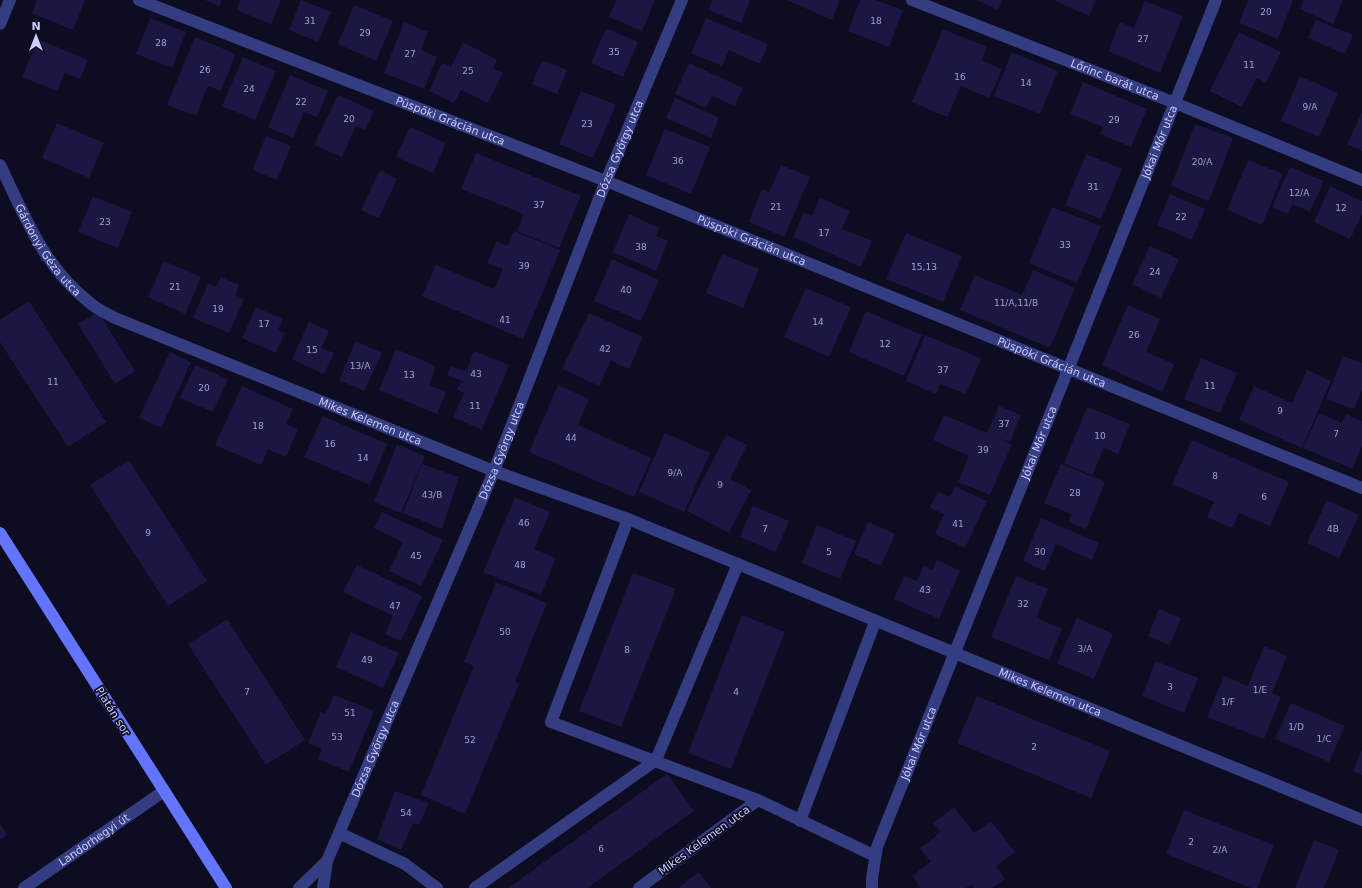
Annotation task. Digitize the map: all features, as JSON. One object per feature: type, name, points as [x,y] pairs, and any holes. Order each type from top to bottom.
[{"type":"street","points":[[0,24],[10,0]]},
{"type":"street","name":"Püspöki Grácián utca","points":[[139,0],[606,181],[1362,488]]},
{"type":"street","name":"Dózsa György utca","points":[[299,888],[327,861],[494,471],[606,181],[682,0]]},
{"type":"street","name":"Lőrinc barát utca","points":[[912,0],[1176,103],[1362,180]]},
{"type":"street","name":"Jókai Mór utca","points":[[872,888],[872,878],[877,847],[1216,0]]},
{"type":"street","name":"Gárdonyi Géza utca","points":[[0,165],[45,255],[67,283],[90,303],[115,318]]},
{"type":"street","name":"Mikes Kelemen utca","points":[[115,318],[494,471],[628,519],[875,622],[955,653],[1362,820]]},
{"type":"street","name":"Mikes Kelemen utca","points":[[628,519],[551,722],[656,760],[758,800]]},
{"type":"street","name":"Platán sor","points":[[0,533],[226,888]]},
{"type":"street","points":[[474,888],[656,760],[738,564]]},
{"type":"street","points":[[800,821],[875,622]]},
{"type":"street","name":"Landorhegyi út","points":[[24,888],[164,791]]},
{"type":"street","points":[[758,800],[875,856]]},
{"type":"street","name":"Mikes Kelemen utca","points":[[639,888],[758,800]]},
{"type":"street","points":[[339,833],[405,864],[437,888]]},
{"type":"street","points":[[323,888],[327,861]]},
{"type":"building","points":[[37,0],[85,0],[73,30],[32,13]]},
{"type":"building","points":[[205,0],[222,0],[219,6]]},
{"type":"building","points":[[240,0],[281,0],[271,24],[236,10]]},
{"type":"building","points":[[301,0],[331,12],[318,42],[289,30]]},
{"type":"building","points":[[616,0],[655,0],[642,31],[609,17]]},
{"type":"building","points":[[712,0],[750,0],[741,23],[708,10]]},
{"type":"building","points":[[787,0],[840,0],[832,20]]},
{"type":"building","points":[[860,0],[875,0],[903,10],[889,47],[848,31]]},
{"type":"building","points":[[976,0],[1002,0],[998,10]]},
{"type":"building","points":[[1054,0],[1096,0],[1089,16]]},
{"type":"building","points":[[1248,0],[1293,0],[1278,39],[1239,23]]},
{"type":"building","points":[[1304,0],[1343,1],[1333,24],[1300,9]]},
{"type":"building","points":[[1145,1],[1183,16],[1160,73],[1108,51],[1120,22],[1134,28]]},
{"type":"building","points":[[354,5],[393,21],[376,61],[338,44]]},
{"type":"building","points":[[150,18],[186,32],[172,68],[136,54]]},
{"type":"building","points":[[706,18],[768,44],[760,64],[729,50],[722,66],[691,53]]},
{"type":"building","points":[[1316,20],[1353,35],[1345,54],[1308,38]]},
{"type":"building","points":[[404,22],[428,32],[421,50],[437,57],[424,89],[384,73]]},
{"type":"building","points":[[606,28],[638,42],[623,77],[591,63]]},
{"type":"building","points":[[943,29],[987,47],[982,60],[1002,69],[989,98],[961,86],[947,117],[912,102]]},
{"type":"building","points":[[1239,32],[1281,52],[1266,83],[1257,78],[1242,107],[1210,91]]},
{"type":"building","points":[[195,37],[236,54],[221,91],[208,86],[196,116],[167,105]]},
{"type":"building","points":[[38,39],[88,60],[80,79],[65,73],[57,91],[22,77]]},
{"type":"building","points":[[463,42],[497,60],[493,69],[503,73],[488,103],[461,90],[454,103],[429,91],[442,63],[451,67]]},
{"type":"building","points":[[1012,52],[1058,71],[1040,114],[994,96]]},
{"type":"building","points":[[243,57],[276,71],[255,120],[222,106]]},
{"type":"building","points":[[542,60],[567,70],[557,94],[532,84]]},
{"type":"building","points":[[689,63],[743,88],[735,106],[712,96],[706,108],[675,94]]},
{"type":"building","points":[[290,75],[328,91],[317,117],[304,112],[293,138],[268,127]]},
{"type":"building","points":[[1300,76],[1338,93],[1319,137],[1281,121]]},
{"type":"building","points":[[1083,82],[1147,109],[1131,147],[1100,134],[1103,127],[1070,114]]},
{"type":"building","points":[[581,91],[616,105],[593,158],[559,144]]},
{"type":"building","points":[[338,95],[374,111],[365,130],[356,126],[342,157],[314,145]]},
{"type":"building","points":[[675,98],[719,118],[711,138],[666,118]]},
{"type":"building","points":[[1362,112],[1362,151],[1347,144]]},
{"type":"building","points":[[57,123],[104,143],[89,178],[42,158]]},
{"type":"building","points":[[1195,124],[1233,138],[1209,201],[1171,186]]},
{"type":"building","points":[[410,127],[446,143],[433,173],[396,157]]},
{"type":"building","points":[[665,129],[710,147],[691,194],[646,175]]},
{"type":"building","points":[[266,136],[291,146],[277,180],[252,170]]},
{"type":"building","points":[[476,153],[581,196],[559,248],[517,231],[524,214],[461,189]]},
{"type":"building","points":[[1086,154],[1122,169],[1101,219],[1065,205]]},
{"type":"building","points":[[1248,160],[1283,174],[1262,225],[1227,210]]},
{"type":"building","points":[[781,165],[810,177],[784,237],[749,222],[762,189],[769,192]]},
{"type":"building","points":[[1290,167],[1324,181],[1310,212],[1293,204],[1288,214],[1272,207]]},
{"type":"building","points":[[380,170],[397,179],[379,218],[361,210]]},
{"type":"building","points":[[1330,186],[1362,201],[1362,214],[1350,239],[1314,222]]},
{"type":"building","points":[[1170,194],[1205,209],[1192,240],[1157,225]]},
{"type":"building","points":[[93,196],[132,212],[118,248],[78,232]]},
{"type":"building","points":[[820,198],[850,211],[842,229],[872,241],[861,267],[793,237],[804,212],[812,216]]},
{"type":"building","points":[[1052,207],[1101,226],[1077,283],[1029,263]]},
{"type":"building","points":[[629,214],[659,228],[656,236],[668,241],[656,271],[613,252]]},
{"type":"building","points":[[514,231],[560,250],[523,339],[422,296],[436,265],[494,289],[503,269],[487,263],[497,241],[508,246]]},
{"type":"building","points":[[906,233],[962,256],[943,302],[886,279]]},
{"type":"building","points":[[1150,246],[1179,259],[1161,298],[1132,284]]},
{"type":"building","points":[[722,254],[759,269],[743,308],[706,293]]},
{"type":"building","points":[[612,259],[659,280],[641,321],[594,301]]},
{"type":"building","points":[[164,261],[201,277],[185,314],[148,297]]},
{"type":"building","points":[[1033,270],[1075,288],[1050,348],[960,310],[975,275],[1022,295]]},
{"type":"building","points":[[221,277],[239,285],[235,295],[244,299],[229,333],[193,318],[208,284],[216,287]]},
{"type":"building","points":[[806,288],[851,307],[829,357],[784,337]]},
{"type":"building","points":[[29,301],[106,422],[68,447],[0,342],[0,320]]},
{"type":"building","points":[[1128,305],[1160,319],[1146,352],[1174,364],[1162,392],[1102,365]]},
{"type":"building","points":[[256,307],[283,319],[278,330],[285,333],[276,353],[242,338]]},
{"type":"building","points":[[866,311],[922,335],[904,376],[849,352]]},
{"type":"building","points":[[98,312],[135,371],[115,384],[78,324]]},
{"type":"building","points":[[589,313],[643,337],[629,369],[611,360],[599,386],[562,369]]},
{"type":"building","points":[[309,322],[329,331],[321,348],[334,353],[324,374],[292,359]]},
{"type":"building","points":[[925,335],[981,358],[966,394],[940,384],[936,394],[906,381]]},
{"type":"building","points":[[356,341],[382,353],[364,391],[339,380]]},
{"type":"building","points":[[396,349],[436,366],[429,385],[446,392],[437,414],[379,390]]},
{"type":"building","points":[[474,351],[509,365],[482,430],[453,417],[464,393],[457,390],[461,382],[466,383],[447,375],[451,366],[466,372]]},
{"type":"building","points":[[170,352],[191,362],[161,428],[139,418]]},
{"type":"building","points":[[1343,356],[1362,363],[1362,389],[1354,409],[1326,399]]},
{"type":"building","points":[[1201,358],[1237,373],[1220,413],[1184,399]]},
{"type":"building","points":[[195,365],[228,379],[213,412],[180,398]]},
{"type":"building","points":[[1307,370],[1331,381],[1302,448],[1239,420],[1254,386],[1292,403]]},
{"type":"building","points":[[558,385],[589,399],[578,425],[651,458],[634,497],[529,452]]},
{"type":"building","points":[[242,386],[293,409],[286,424],[298,429],[286,457],[268,449],[261,465],[215,445]]},
{"type":"building","points":[[999,406],[1021,415],[1010,442],[994,437],[1012,444],[990,495],[958,482],[969,456],[933,440],[944,415],[987,433]]},
{"type":"building","points":[[1087,407],[1130,424],[1118,454],[1104,448],[1092,475],[1064,463]]},
{"type":"building","points":[[1319,413],[1342,423],[1346,414],[1362,421],[1362,446],[1352,469],[1303,448]]},
{"type":"building","points":[[323,416],[387,444],[370,485],[304,457]]},
{"type":"building","points":[[665,433],[710,453],[684,512],[639,492]]},
{"type":"building","points":[[726,435],[747,445],[730,479],[751,490],[729,533],[687,511]]},
{"type":"building","points":[[1192,440],[1289,482],[1270,526],[1239,513],[1232,528],[1207,517],[1214,502],[1172,484]]},
{"type":"building","points":[[397,444],[425,456],[401,513],[374,502]]},
{"type":"building","points":[[129,460],[207,581],[168,606],[90,485]]},
{"type":"building","points":[[422,464],[459,477],[442,529],[403,513]]},
{"type":"building","points":[[1061,464],[1105,482],[1086,529],[1068,522],[1071,514],[1044,503]]},
{"type":"building","points":[[955,486],[987,501],[965,548],[935,534],[944,514],[930,508],[938,492],[950,497]]},
{"type":"building","points":[[515,497],[550,512],[534,549],[556,558],[541,595],[483,572]]},
{"type":"building","points":[[1327,500],[1359,515],[1339,558],[1307,543]]},
{"type":"building","points":[[753,506],[789,521],[776,552],[740,537]]},
{"type":"building","points":[[382,512],[443,540],[421,586],[389,571],[403,542],[374,528]]},
{"type":"building","points":[[1041,518],[1099,543],[1092,560],[1056,544],[1045,571],[1023,561]]},
{"type":"building","points":[[868,522],[895,534],[881,566],[854,554]]},
{"type":"building","points":[[817,525],[856,541],[840,579],[802,563]]},
{"type":"building","points":[[937,560],[960,571],[939,619],[894,599],[904,576],[917,581],[924,566],[932,570]]},
{"type":"building","points":[[357,565],[422,596],[401,641],[385,634],[393,616],[343,592]]},
{"type":"building","points":[[633,573],[676,589],[621,727],[579,711]]},
{"type":"building","points":[[1016,576],[1048,589],[1036,618],[1062,629],[1049,660],[991,637]]},
{"type":"building","points":[[496,582],[547,603],[515,682],[519,684],[465,814],[421,795],[474,666],[464,662]]},
{"type":"building","points":[[1159,609],[1181,618],[1170,645],[1148,636]]},
{"type":"building","points":[[742,615],[785,632],[731,769],[688,753]]},
{"type":"building","points":[[1077,618],[1113,634],[1094,679],[1057,663]]},
{"type":"building","points":[[227,619],[305,740],[266,765],[188,644]]},
{"type":"building","points":[[351,632],[399,653],[383,688],[336,667]]},
{"type":"building","points":[[1264,646],[1287,656],[1272,693],[1281,697],[1264,739],[1207,717],[1224,676],[1248,686]]},
{"type":"building","points":[[1156,661],[1198,678],[1184,713],[1142,696]]},
{"type":"building","points":[[334,695],[374,711],[349,772],[318,759],[322,749],[308,743],[320,715],[319,711],[325,715]]},
{"type":"building","points":[[977,696],[1110,751],[1091,798],[957,743]]},
{"type":"building","points":[[1291,703],[1345,726],[1329,762],[1275,739]]},
{"type":"building","points":[[1362,749],[1362,775],[1353,771]]},
{"type":"building","points":[[667,774],[694,811],[587,888],[508,888]]},
{"type":"building","points":[[395,791],[429,803],[419,825],[413,823],[401,850],[377,839]]},
{"type":"building","points":[[954,807],[974,833],[991,821],[1015,852],[996,866],[1005,879],[993,888],[974,888],[971,884],[966,888],[921,888],[912,876],[931,862],[920,848],[941,832],[933,823]]},
{"type":"building","points":[[1184,810],[1274,845],[1257,888],[1251,888],[1166,854]]},
{"type":"building","points":[[0,824],[7,834],[0,840]]},
{"type":"building","points":[[1314,840],[1339,850],[1324,888],[1295,888]]},
{"type":"building","points":[[699,872],[711,888],[678,888]]}]
